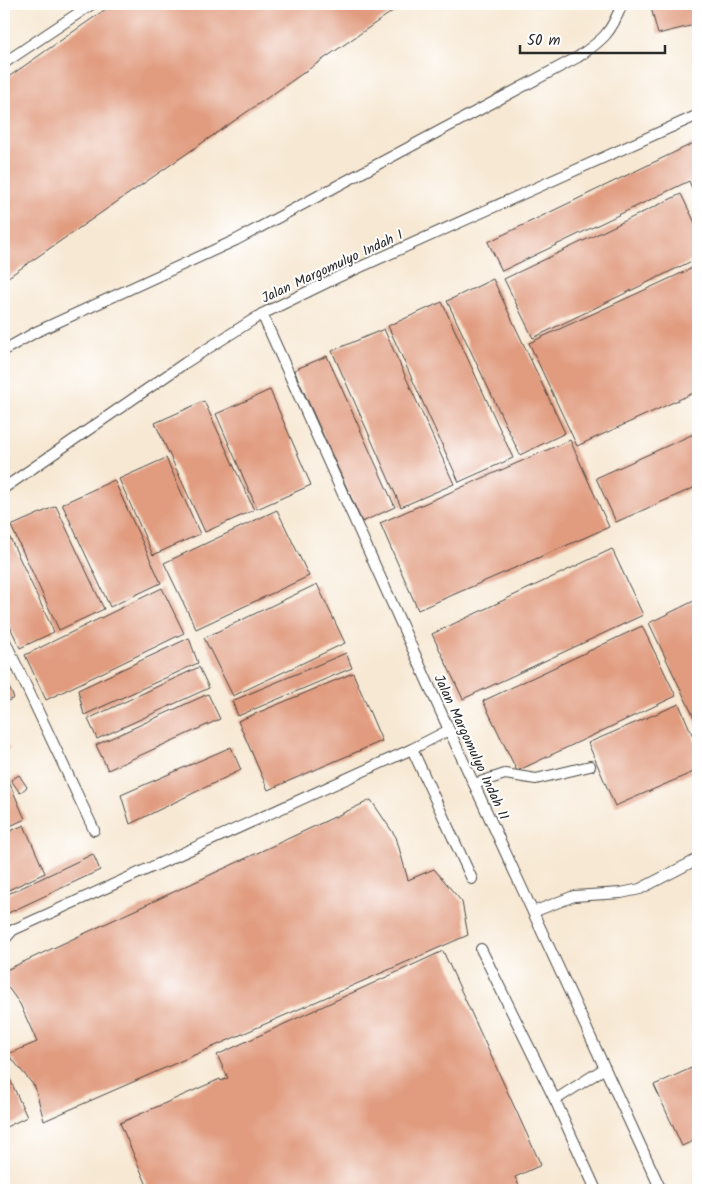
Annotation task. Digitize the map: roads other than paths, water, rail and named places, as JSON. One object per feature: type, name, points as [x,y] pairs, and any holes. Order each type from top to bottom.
[{"type":"lane","points":[[4,63],[92,4]]},
{"type":"lane","points":[[4,350],[36,332],[236,240],[578,57],[600,42],[614,24],[622,4]]},
{"type":"lane","name":"Jalan Margomulyo Indah I","points":[[4,488],[184,363],[262,314],[336,278],[698,115]]},
{"type":"lane","name":"Jalan Margomulyo Indah II","points":[[262,314],[449,730],[661,1190]]},
{"type":"lane","points":[[4,639],[94,830]]},
{"type":"lane","points":[[4,940],[13,930],[412,749],[449,730]]},
{"type":"lane","points":[[412,749],[472,879]]},
{"type":"lane","points":[[474,784],[504,774],[536,779],[590,766]]},
{"type":"lane","points":[[533,912],[574,896],[621,893],[640,889],[698,858]]},
{"type":"lane","points":[[481,948],[555,1100],[596,1190]]},
{"type":"lane","points":[[555,1100],[604,1068]]}]
